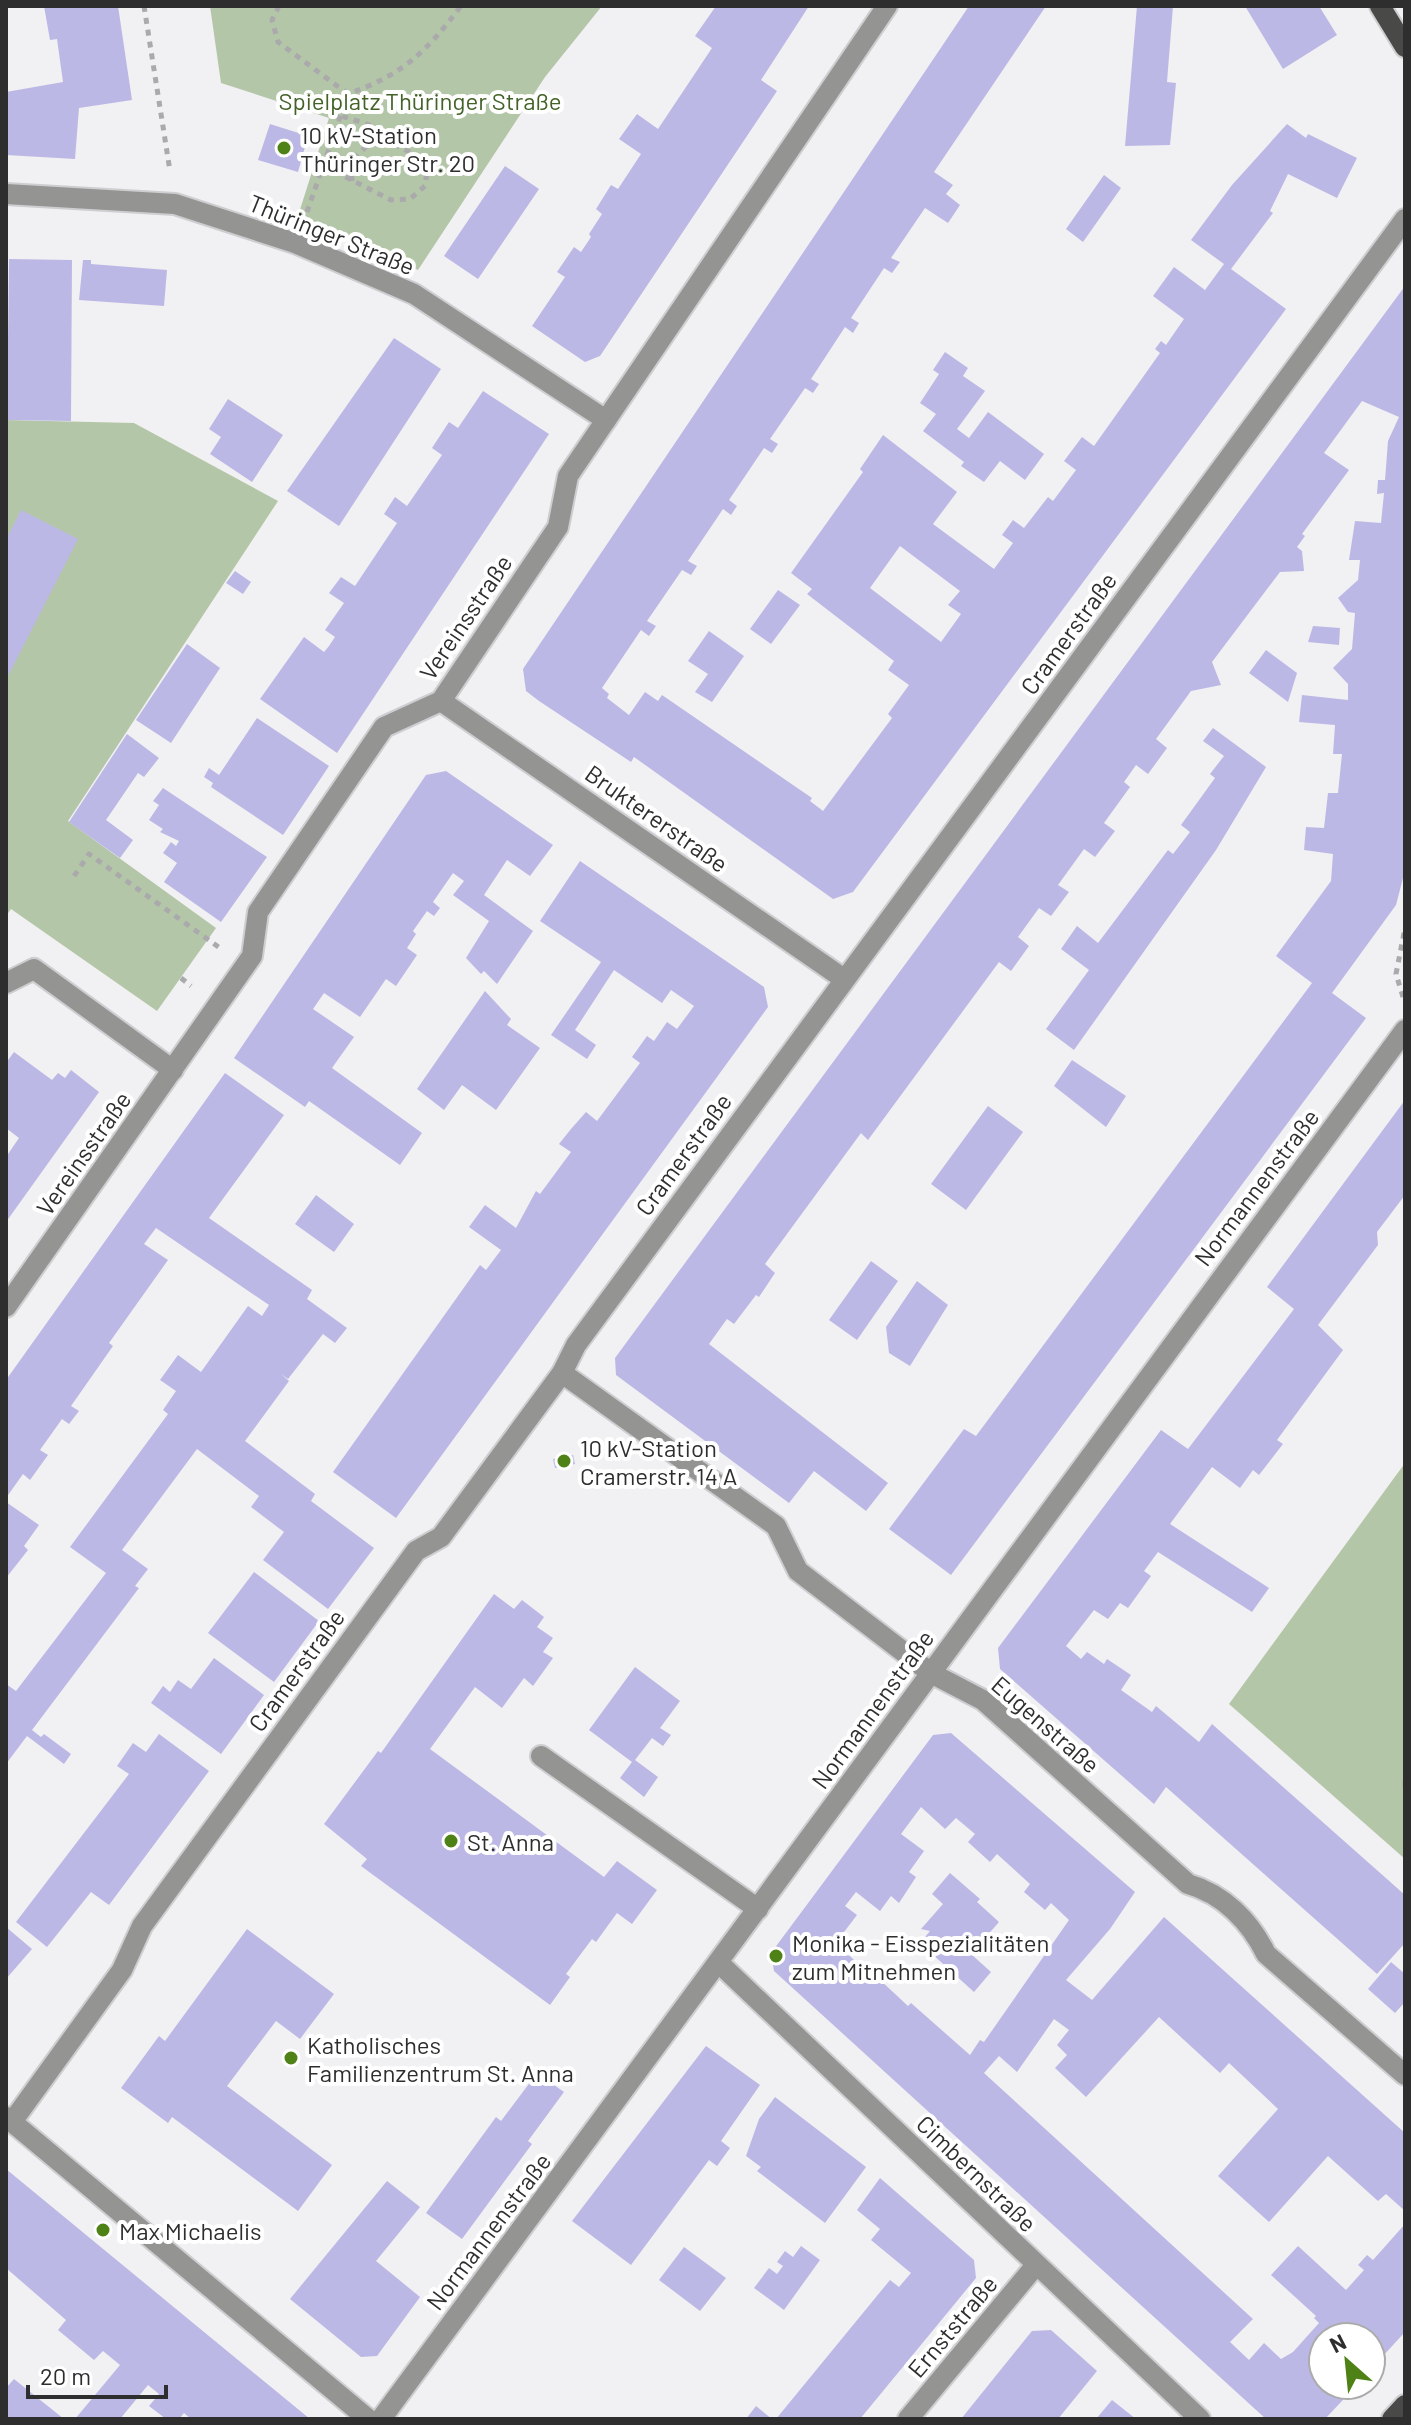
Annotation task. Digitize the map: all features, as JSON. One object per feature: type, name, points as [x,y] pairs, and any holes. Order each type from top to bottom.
[{"type":"main road","points":[[1380,6],[1405,47]]},
{"type":"main road","points":[[1392,2419],[1405,2405]]},
{"type":"street","name":"Vereinsstraße","points":[[6,1307],[252,956],[258,912],[384,727],[441,701],[558,527],[568,476],[887,6]]},
{"type":"street","name":"Thüringer Straße","points":[[6,194],[175,204],[295,243],[414,294],[606,420]]},
{"type":"street","name":"Cramerstraße","points":[[9,2120],[122,1970],[142,1926],[299,1709],[416,1551],[441,1537],[562,1373],[576,1345],[1405,219]]},
{"type":"street","name":"Bruktererstraße","points":[[441,701],[844,979]]},
{"type":"street","points":[[6,983],[34,969],[173,1070]]},
{"type":"street","name":"Normannenstraße","points":[[381,2419],[1405,1030]]},
{"type":"street","name":"Eugenstraße","points":[[562,1373],[776,1526],[798,1571],[931,1673],[983,1700],[1188,1884],[1212,1891],[1255,1931],[1266,1954],[1405,2075]]},
{"type":"street","points":[[541,1756],[758,1909]]},
{"type":"street","name":"Cimbernstraße","points":[[719,1963],[1200,2419]]},
{"type":"street","points":[[9,2120],[368,2419]]},
{"type":"street","name":"Ernststraße","points":[[908,2419],[1036,2265]]},
{"type":"path","points":[[144,6],[175,204]]},
{"type":"path","points":[[279,6],[272,20],[278,42],[348,94]]},
{"type":"path","points":[[348,94],[388,80],[419,55],[461,6]]},
{"type":"path","points":[[295,243],[348,94]]},
{"type":"path","points":[[324,166],[391,200],[410,199],[425,186],[427,170],[420,157],[379,133],[373,126],[341,116]]},
{"type":"path","points":[[352,182],[350,163],[379,133]]},
{"type":"path","points":[[74,876],[89,854],[245,966]]},
{"type":"path","points":[[1405,928],[1396,974],[1405,1004]]},
{"type":"path","points":[[1405,1781],[1405,1787]]},
{"type":"green space","name":"Spielplatz Thüringer Straße","points":[[210,6],[602,6],[545,77],[418,270],[298,216],[329,118],[221,83]]},
{"type":"green space","points":[[6,420],[134,423],[278,501],[68,821],[216,928],[157,1011],[11,909],[6,916]]},
{"type":"green space","points":[[1405,1463],[1405,1859],[1229,1704]]},
{"type":"building","points":[[44,6],[118,6],[132,100],[79,108],[75,159],[6,155],[6,92],[63,82],[57,39],[50,40]]},
{"type":"building","points":[[716,6],[809,6],[761,80],[777,91],[600,356],[585,362],[532,326],[565,277],[557,272],[574,247],[581,252],[591,237],[589,234],[602,214],[596,209],[611,185],[618,189],[641,154],[619,139],[637,114],[658,129],[712,48],[695,36]]},
{"type":"building","points":[[969,6],[1046,6],[934,172],[953,185],[946,194],[960,205],[948,223],[925,208],[891,258],[900,262],[892,273],[884,268],[851,318],[859,323],[853,333],[845,327],[811,379],[819,384],[813,393],[805,388],[770,439],[778,444],[772,453],[764,448],[729,500],[737,506],[731,515],[723,509],[688,561],[697,566],[691,575],[682,570],[647,621],[656,626],[649,636],[641,630],[602,688],[609,694],[607,698],[629,715],[645,692],[658,701],[662,695],[812,798],[810,801],[823,811],[892,718],[888,714],[909,685],[888,670],[894,661],[807,594],[812,589],[791,573],[863,472],[860,469],[883,435],[957,492],[933,524],[994,569],[1013,543],[1002,535],[1013,520],[1024,528],[1048,497],[1053,501],[1076,470],[1064,461],[1082,437],[1094,446],[1160,353],[1155,349],[1161,341],[1166,345],[1184,319],[1153,296],[1174,267],[1205,290],[1224,264],[1191,240],[1232,185],[1287,124],[1306,138],[1308,134],[1357,158],[1337,198],[1288,174],[1270,211],[1273,213],[1231,269],[1286,309],[853,892],[833,899],[634,757],[631,762],[539,701],[526,691],[523,669]],"holes":[[[900,546],[960,591],[948,605],[961,614],[941,642],[870,588]]]},
{"type":"building","points":[[1137,6],[1173,6],[1167,82],[1176,83],[1170,145],[1125,146]]},
{"type":"building","points":[[1245,6],[1319,6],[1337,35],[1283,69]]},
{"type":"building","name":"10 kV-Station Thüringer Str. 20","points":[[270,124],[308,136],[298,172],[258,160]]},
{"type":"building","points":[[505,166],[539,189],[478,279],[444,256]]},
{"type":"building","points":[[1104,175],[1121,188],[1083,242],[1066,229]]},
{"type":"building","points":[[9,259],[72,260],[71,421],[7,420]]},
{"type":"building","points":[[83,260],[91,260],[91,264],[167,270],[164,306],[79,300]]},
{"type":"building","points":[[1405,286],[1403,878],[1396,905],[1332,993],[1366,1018],[951,1575],[889,1529],[964,1429],[976,1436],[1312,983],[1276,956],[1331,881],[1333,854],[1304,850],[1306,827],[1324,828],[1328,793],[1338,793],[1342,754],[1333,754],[1335,725],[1299,722],[1302,695],[1348,700],[1348,684],[1333,668],[1352,649],[1355,613],[1348,612],[1338,598],[1358,580],[1360,560],[1349,560],[1355,521],[1381,523],[1384,493],[1377,494],[1378,480],[1385,480],[1388,441],[1399,417],[1362,401],[1324,453],[1349,470],[1302,534],[1305,536],[1297,547],[1302,551],[1304,571],[1280,572],[1212,662],[1221,685],[1191,691],[1156,739],[1167,748],[1148,774],[1136,765],[1124,782],[1130,787],[1104,823],[1115,831],[1095,857],[1084,849],[1058,885],[1069,892],[1051,916],[1039,908],[1018,937],[1029,946],[1011,971],[999,962],[868,1140],[861,1133],[765,1264],[775,1273],[759,1297],[756,1295],[734,1324],[727,1319],[709,1344],[888,1483],[866,1511],[814,1471],[789,1503],[616,1375],[615,1358]]},
{"type":"building","points":[[394,338],[441,369],[339,526],[287,491]]},
{"type":"building","points":[[945,352],[968,368],[963,376],[985,391],[957,429],[969,438],[988,412],[1044,454],[1025,480],[1000,461],[984,482],[961,466],[964,462],[923,431],[936,414],[920,403],[939,374],[933,370]]},
{"type":"building","points":[[483,391],[549,434],[337,753],[260,699],[304,637],[324,652],[329,646],[335,637],[325,630],[344,603],[329,593],[341,577],[355,586],[397,523],[384,514],[395,497],[407,506],[442,455],[432,448],[449,422],[458,428]]},
{"type":"building","points":[[228,399],[283,435],[252,482],[210,454],[221,437],[209,429]]},
{"type":"building","points":[[21,510],[78,539],[6,680],[6,540]]},
{"type":"building","points":[[235,571],[251,582],[243,594],[226,583]]},
{"type":"building","points":[[778,590],[800,605],[771,644],[750,629]]},
{"type":"building","points":[[1313,626],[1340,628],[1339,645],[1308,642]]},
{"type":"building","points":[[709,631],[744,656],[712,702],[695,692],[708,674],[688,661]]},
{"type":"building","points":[[187,644],[220,668],[171,743],[136,720]]},
{"type":"building","points":[[1266,650],[1297,673],[1288,702],[1249,673]]},
{"type":"building","points":[[257,718],[329,766],[283,835],[211,787],[213,783],[204,777],[209,768],[219,775]]},
{"type":"building","points":[[1213,728],[1266,767],[1216,850],[1074,1050],[1046,1029],[1089,970],[1061,949],[1077,926],[1098,943],[1168,850],[1173,854],[1190,832],[1181,825],[1215,778],[1210,774],[1224,756],[1203,741]]},
{"type":"building","points":[[127,734],[159,758],[144,777],[138,773],[106,820],[133,840],[120,858],[69,822]]},
{"type":"building","points":[[446,771],[553,845],[530,876],[507,860],[484,895],[533,931],[497,984],[484,971],[481,974],[466,958],[489,921],[453,895],[464,881],[453,873],[433,902],[440,908],[434,916],[427,911],[413,931],[416,934],[407,948],[417,955],[396,986],[386,979],[360,1017],[324,993],[313,1009],[354,1037],[332,1068],[422,1133],[400,1165],[309,1101],[305,1107],[234,1058],[426,775]]},
{"type":"building","points":[[163,788],[267,857],[221,922],[164,882],[177,863],[163,853],[171,842],[176,846],[179,841],[160,832],[163,829],[149,820],[159,805],[153,801]]},
{"type":"building","points":[[580,861],[764,987],[768,1007],[396,1518],[333,1472],[480,1265],[486,1270],[501,1250],[469,1227],[485,1205],[516,1228],[536,1191],[540,1194],[571,1152],[559,1144],[571,1129],[586,1112],[597,1121],[640,1063],[632,1057],[647,1036],[654,1041],[667,1022],[677,1029],[694,1006],[671,990],[662,1003],[614,970],[575,1030],[596,1045],[587,1059],[551,1035],[601,962],[540,921]]},
{"type":"building","points":[[485,991],[511,1019],[507,1025],[540,1048],[496,1110],[462,1085],[444,1110],[417,1089]]},
{"type":"building","points":[[14,1052],[52,1080],[58,1073],[65,1078],[71,1070],[99,1092],[6,1222],[6,1157],[19,1138],[6,1128],[6,1063]]},
{"type":"building","points":[[1072,1060],[1126,1096],[1106,1127],[1054,1086]]},
{"type":"building","points":[[225,1073],[284,1115],[209,1218],[312,1290],[307,1299],[347,1328],[335,1343],[323,1334],[288,1379],[281,1374],[289,1381],[245,1441],[315,1494],[311,1501],[374,1548],[328,1609],[263,1560],[284,1532],[251,1507],[259,1496],[197,1449],[122,1550],[148,1569],[135,1586],[139,1588],[32,1730],[41,1737],[44,1734],[71,1754],[64,1764],[27,1736],[6,1764],[6,1684],[16,1691],[106,1573],[70,1547],[168,1414],[163,1410],[176,1391],[160,1380],[178,1355],[201,1372],[248,1306],[262,1316],[269,1305],[156,1228],[144,1244],[168,1260],[109,1343],[113,1346],[71,1406],[79,1411],[69,1424],[62,1419],[40,1450],[48,1455],[30,1480],[23,1474],[6,1498],[6,1380]]},
{"type":"building","points":[[1405,1100],[1405,1195],[1377,1232],[1378,1245],[1318,1325],[1343,1350],[1277,1440],[1283,1444],[1259,1475],[1253,1470],[1240,1488],[1212,1467],[1170,1524],[1269,1588],[1252,1612],[1158,1552],[1144,1571],[1151,1576],[1128,1608],[1120,1603],[1108,1619],[1094,1610],[1066,1646],[1081,1659],[1087,1652],[1104,1664],[1107,1659],[1131,1675],[1121,1690],[1152,1712],[1156,1706],[1199,1742],[1212,1724],[1405,1895],[1405,1943],[1377,1974],[1166,1787],[1154,1804],[1000,1669],[998,1648],[1161,1430],[1188,1449],[1294,1309],[1267,1287]]},
{"type":"building","points":[[988,1106],[1023,1132],[966,1210],[931,1184]]},
{"type":"building","points":[[316,1195],[354,1224],[334,1252],[295,1224]]},
{"type":"building","points":[[871,1261],[898,1281],[857,1340],[829,1320]]},
{"type":"building","points":[[917,1281],[948,1305],[910,1366],[889,1353],[886,1327]]},
{"type":"building","name":"10 kV-Station Cramerstr. 14 A","points":[[573,1455],[575,1464],[555,1468],[553,1459]]},
{"type":"building","points":[[6,1502],[39,1525],[24,1546],[28,1550],[6,1578]]},
{"type":"building","points":[[254,1572],[319,1621],[274,1682],[208,1633]]},
{"type":"building","name":"St. Anna","points":[[494,1594],[514,1609],[522,1600],[544,1617],[537,1627],[553,1638],[543,1652],[553,1658],[533,1686],[524,1678],[502,1708],[475,1687],[430,1749],[604,1877],[617,1861],[657,1890],[632,1924],[617,1913],[596,1942],[592,1939],[566,1974],[570,1977],[550,2005],[361,1866],[367,1859],[324,1824],[378,1751],[381,1753]]},
{"type":"building","points":[[214,1658],[264,1695],[221,1754],[151,1703],[163,1686],[170,1692],[178,1680],[191,1689]]},
{"type":"building","points":[[635,1667],[680,1701],[660,1728],[671,1735],[663,1746],[652,1738],[635,1760],[658,1777],[644,1797],[620,1778],[632,1762],[589,1730]]},
{"type":"building","points":[[951,1733],[1135,1892],[1110,1929],[1066,1980],[1092,2000],[1164,1917],[1405,2133],[1405,2211],[1386,2194],[1378,2201],[1328,2156],[1269,2222],[1218,2176],[1278,2109],[1229,2063],[1220,2073],[1159,2017],[1086,2097],[1055,2068],[1067,2055],[1057,2045],[1069,2030],[1054,2019],[1017,2072],[999,2056],[984,2073],[1253,2319],[1230,2342],[1249,2360],[1264,2343],[1281,2359],[1293,2352],[1307,2336],[1307,2401],[1342,2401],[1325,2419],[1266,2419],[774,1971],[771,1953],[933,1735]],"holes":[[[921,1807],[945,1829],[956,1818],[975,1834],[968,1842],[990,1862],[997,1854],[1030,1884],[1024,1892],[1045,1910],[1051,1903],[1069,1920],[984,2042],[980,2040],[970,2055],[911,2003],[908,2006],[864,1965],[861,1967],[850,1956],[856,1950],[841,1936],[857,1915],[845,1906],[856,1892],[880,1911],[891,1896],[899,1903],[916,1877],[909,1872],[924,1851],[901,1834]]]},
{"type":"building","points":[[159,1734],[209,1771],[109,1905],[91,1892],[47,1947],[16,1922],[129,1774],[117,1766],[133,1743],[146,1752]]},
{"type":"building","points":[[950,1873],[980,1899],[977,1902],[999,1922],[971,1954],[991,1972],[974,1992],[920,1943],[930,1931],[921,1929],[943,1904],[932,1894]]},
{"type":"building","points":[[6,1927],[32,1949],[6,1979]]},
{"type":"building","points":[[247,1929],[334,1994],[300,2039],[276,2021],[227,2086],[332,2165],[298,2211],[172,2117],[168,2123],[121,2088],[159,2036],[165,2041]]},
{"type":"building","points":[[1391,1962],[1405,1974],[1405,2002],[1395,2013],[1368,1989]]},
{"type":"building","points":[[706,2046],[760,2085],[721,2141],[730,2148],[717,2166],[709,2160],[631,2265],[572,2221]]},
{"type":"building","points":[[537,2073],[564,2092],[528,2141],[532,2144],[462,2239],[426,2213],[496,2117],[501,2121]]},
{"type":"building","points":[[775,2097],[866,2167],[825,2223],[757,2171],[761,2167],[746,2156],[759,2119]]},
{"type":"building","points":[[6,2169],[310,2419],[191,2419],[184,2413],[179,2419],[166,2419],[149,2406],[159,2394],[148,2385],[120,2419],[75,2419],[120,2365],[103,2351],[94,2360],[58,2330],[66,2320],[6,2268]]},
{"type":"building","points":[[880,2178],[974,2260],[976,2278],[860,2419],[776,2419],[890,2280],[899,2287],[911,2273],[871,2240],[880,2229],[857,2210]]},
{"type":"building","points":[[387,2181],[420,2207],[376,2261],[420,2297],[377,2356],[361,2357],[290,2299]]},
{"type":"building","points":[[1405,2224],[1405,2332],[1387,2352],[1387,2321],[1317,2321],[1316,2316],[1271,2275],[1298,2246],[1346,2290],[1364,2270],[1358,2265],[1367,2255],[1373,2260]]},
{"type":"building","points":[[801,2246],[820,2260],[784,2310],[754,2288],[769,2268],[777,2274],[783,2266],[777,2262],[785,2251],[793,2257]]},
{"type":"building","points":[[684,2247],[726,2278],[700,2311],[659,2280]]},
{"type":"building","points":[[1051,2330],[1097,2371],[1058,2419],[961,2419],[1032,2331]]},
{"type":"building","points":[[14,2379],[64,2419],[6,2419],[6,2388]]},
{"type":"building","points":[[1112,2400],[1136,2419],[1096,2419]]},
{"type":"building","points":[[756,2406],[772,2419],[746,2419]]},
{"type":"place","name":"10 kV-Station Thüringer Str. 20","points":[[284,148]]},
{"type":"place","name":"10 kV-Station Cramerstr. 14 A","points":[[564,1461]]},
{"type":"place","name":"St. Anna","points":[[451,1841]]},
{"type":"place","name":"Monika - Eisspezialitäten zum Mitnehmen","points":[[776,1956]]},
{"type":"place","name":"Katholisches Familienzentrum St. Anna","points":[[291,2058]]},
{"type":"place","name":"Max Michaelis","points":[[103,2230]]}]
